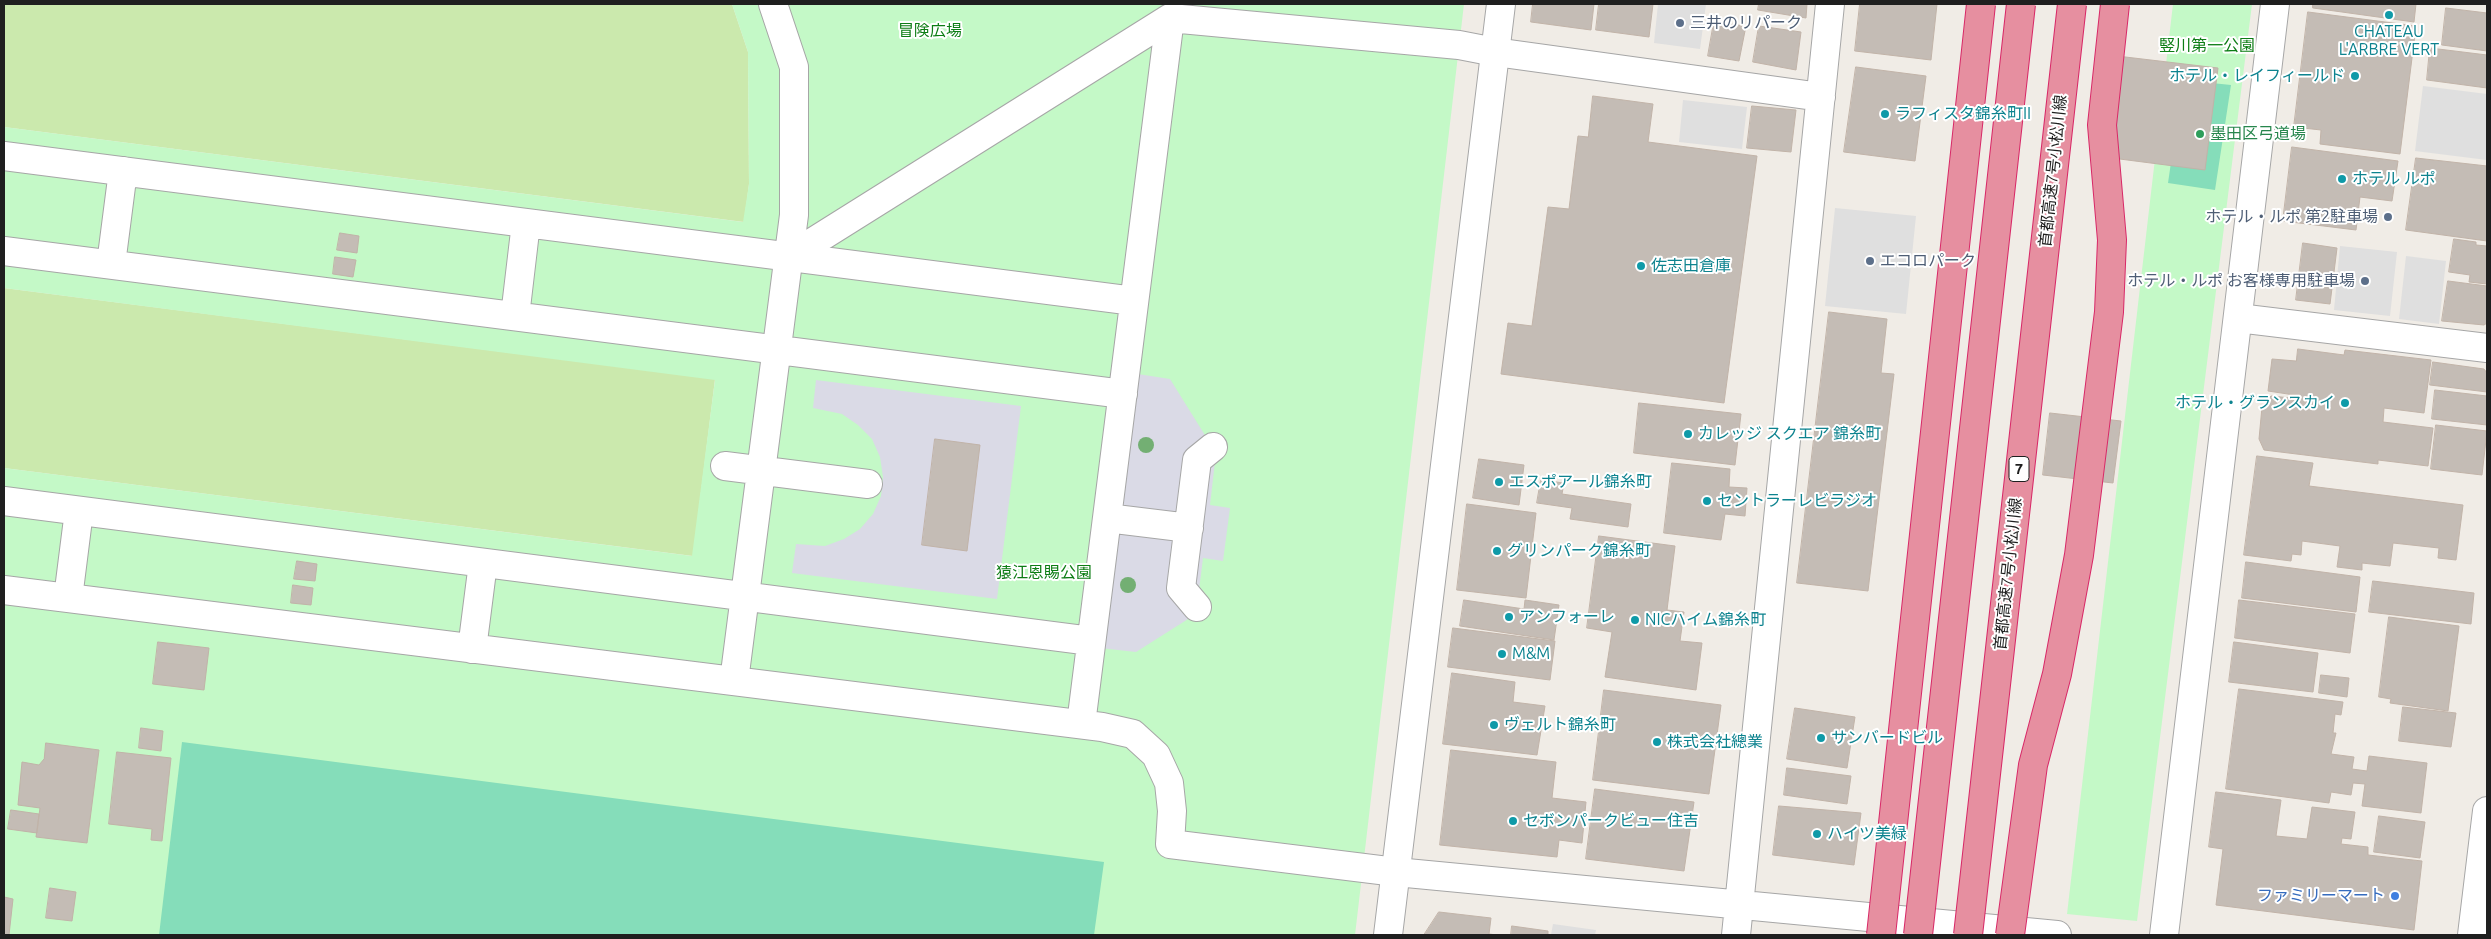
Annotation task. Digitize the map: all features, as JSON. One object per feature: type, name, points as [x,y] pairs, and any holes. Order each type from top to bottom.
[{"type":"highway","points":[[1882,935],[1981,4]]},
{"type":"highway","points":[[1918,935],[2021,4]]},
{"type":"highway","name":"首都高速7号小松川線","points":[[1968,935],[2072,4]]},
{"type":"highway","points":[[2010,935],[2033,765],[2057,674],[2079,555],[2108,312],[2112,240],[2102,125],[2115,4]]},
{"type":"street","points":[[734,681],[794,215],[794,67],[773,4]]},
{"type":"street","points":[[1388,935],[1501,4]]},
{"type":"street","points":[[1736,935],[1830,4]]},
{"type":"street","points":[[2164,935],[2275,4]]},
{"type":"street","points":[[789,257],[1170,18],[1459,45],[1495,52],[1821,98]]},
{"type":"street","points":[[1082,724],[1170,18]]},
{"type":"street","points":[[4,156],[1134,301]]},
{"type":"street","points":[[111,264],[123,171]]},
{"type":"street","points":[[515,316],[526,223]]},
{"type":"street","points":[[4,251],[1122,394]]},
{"type":"street","points":[[2238,318],[2487,348]]},
{"type":"street","points":[[1197,607],[1181,588],[1197,460],[1213,447]]},
{"type":"street","points":[[725,466],[868,484]]},
{"type":"street","points":[[4,501],[1091,641]]},
{"type":"street","points":[[68,598],[79,511]]},
{"type":"street","points":[[1107,518],[1189,528]]},
{"type":"street","points":[[472,649],[483,563]]},
{"type":"street","points":[[4,590],[1082,724],[1133,734],[1156,755],[1169,783],[1172,811],[1170,844],[1396,872],[2057,935]]},
{"type":"street","points":[[2472,935],[2487,810]]},
{"type":"green space","points":[[4,4],[732,4],[748,52],[749,184],[744,222],[4,127]]},
{"type":"green space","name":"猿江恩賜公園","points":[[732,4],[1464,4],[1355,935],[4,935],[4,468],[692,556],[715,380],[4,288],[4,127],[743,222],[749,184],[748,52]]},
{"type":"green space","name":"竪川第一公園","points":[[2173,4],[2252,4],[2137,921],[2067,914]]},
{"type":"green space","name":"墨田区弓道場","points":[[2183,80],[2231,85],[2215,190],[2168,183]]},
{"type":"green space","points":[[4,288],[715,379],[693,556],[4,468]]},
{"type":"green space","points":[[182,742],[1104,862],[1094,935],[159,935]]},
{"type":"shaded area","name":"三井のリパーク","points":[[1658,4],[1706,4],[1700,49],[1654,43]]},
{"type":"shaded area","points":[[2423,86],[2487,94],[2487,160],[2415,151]]},
{"type":"shaded area","points":[[1683,100],[1747,107],[1742,149],[1679,142]]},
{"type":"shaded area","name":"エコロパーク","points":[[1835,208],[1916,216],[1906,314],[1825,306]]},
{"type":"shaded area","name":"ホテル・ルポ お客様専用駐車場","points":[[2340,246],[2397,252],[2390,316],[2334,310]]},
{"type":"shaded area","points":[[2406,256],[2446,261],[2439,324],[2399,319]]},
{"type":"shaded area","points":[[1125,372],[1170,379],[1216,453],[1210,505],[1230,508],[1223,561],[1203,558],[1196,614],[1136,652],[1091,647]]},
{"type":"shaded area","points":[[816,380],[1021,406],[997,599],[792,573],[796,544],[825,546],[844,539],[860,529],[873,514],[881,496],[883,477],[880,457],[872,439],[858,425],[842,414],[813,408]]},
{"type":"shaded area","points":[[1553,924],[1596,930],[1595,935],[1551,935]]},
{"type":"building","points":[[1533,4],[1594,4],[1591,30],[1531,22]]},
{"type":"building","points":[[1599,4],[1653,4],[1649,37],[1596,30]]},
{"type":"building","points":[[1759,4],[1807,4],[1806,18],[1758,10]]},
{"type":"building","points":[[1860,4],[1937,4],[1931,60],[1855,51]]},
{"type":"building","name":"CHATEAU L'ARBRE VERT","points":[[2313,4],[2416,4],[2414,22],[2313,8]]},
{"type":"building","points":[[2446,8],[2487,13],[2487,51],[2442,45]]},
{"type":"building","name":"ホテル・レイフィールド","points":[[2308,12],[2416,26],[2400,154],[2320,144],[2321,130],[2294,127]]},
{"type":"building","points":[[1714,22],[1746,26],[1739,61],[1708,56]]},
{"type":"building","points":[[1759,26],[1801,32],[1796,70],[1753,62]]},
{"type":"building","points":[[2430,48],[2487,55],[2487,88],[2427,80]]},
{"type":"building","points":[[2117,56],[2218,68],[2205,170],[2104,157]]},
{"type":"building","name":"ラフィスタ錦糸町II","points":[[1856,67],[1926,76],[1915,161],[1844,152]]},
{"type":"building","name":"佐志田倉庫","points":[[1593,96],[1653,104],[1648,142],[1757,156],[1724,403],[1501,374],[1508,323],[1532,326],[1548,207],[1569,209],[1578,136],[1588,137]]},
{"type":"building","points":[[1752,106],[1796,110],[1791,152],[1747,148]]},
{"type":"building","name":"ホテル ルポ","points":[[2292,147],[2398,161],[2392,201],[2360,197],[2356,230],[2283,221]]},
{"type":"building","points":[[2416,158],[2487,166],[2487,241],[2406,230]]},
{"type":"building","points":[[340,233],[359,236],[357,253],[337,250]]},
{"type":"building","points":[[2454,239],[2476,242],[2476,245],[2487,246],[2487,284],[2469,282],[2470,275],[2449,272]]},
{"type":"building","points":[[2303,243],[2337,248],[2330,304],[2296,300]]},
{"type":"building","points":[[335,257],[356,260],[353,277],[333,274]]},
{"type":"building","points":[[2448,281],[2487,286],[2487,323],[2484,325],[2442,321]]},
{"type":"building","points":[[1829,312],[1887,319],[1881,373],[1894,374],[1868,591],[1797,583]]},
{"type":"building","name":"ホテル・グランスカイ","points":[[2298,349],[2344,355],[2345,350],[2431,360],[2424,413],[2384,408],[2383,422],[2433,428],[2428,466],[2378,460],[2378,464],[2264,450],[2259,439],[2262,407],[2271,396],[2301,399],[2301,396],[2268,391],[2272,359],[2296,361]]},
{"type":"building","points":[[2433,362],[2484,369],[2487,373],[2487,392],[2430,385]]},
{"type":"building","points":[[2435,390],[2487,396],[2487,425],[2432,419]]},
{"type":"building","name":"カレッジ スクエア 錦糸町","points":[[1639,403],[1741,414],[1735,465],[1634,453]]},
{"type":"building","points":[[2050,413],[2121,421],[2113,483],[2043,475]]},
{"type":"building","points":[[2436,425],[2487,431],[2482,475],[2431,469]]},
{"type":"building","points":[[935,439],[980,445],[967,551],[922,545]]},
{"type":"building","points":[[2257,456],[2313,463],[2309,486],[2463,505],[2456,560],[2438,558],[2439,548],[2393,543],[2390,566],[2362,563],[2362,570],[2337,567],[2340,546],[2302,541],[2301,555],[2292,554],[2291,561],[2244,555]]},
{"type":"building","name":"エスポアール錦糸町","points":[[1479,459],[1524,465],[1519,505],[1473,498]]},
{"type":"building","name":"セントラーレビラジオ","points":[[1672,463],[1730,469],[1729,487],[1747,488],[1745,516],[1725,514],[1721,540],[1664,533]]},
{"type":"building","points":[[1541,480],[1564,483],[1562,494],[1631,504],[1628,527],[1570,519],[1572,508],[1537,503]]},
{"type":"building","name":"グリンパーク錦糸町","points":[[1467,504],[1536,513],[1526,598],[1457,590]]},
{"type":"building","name":"NICハイム錦糸町","points":[[1599,536],[1675,546],[1667,610],[1684,612],[1680,641],[1702,643],[1696,690],[1605,677],[1612,632],[1587,628]]},
{"type":"building","points":[[297,561],[317,564],[315,581],[294,579]]},
{"type":"building","points":[[2246,562],[2360,577],[2356,612],[2242,598]]},
{"type":"building","points":[[2373,581],[2474,593],[2471,624],[2369,612]]},
{"type":"building","points":[[293,585],[313,588],[311,605],[291,603]]},
{"type":"building","name":"アンフォーレ","points":[[1464,600],[1524,609],[1525,600],[1559,605],[1554,640],[1460,626]]},
{"type":"building","points":[[2239,600],[2355,614],[2350,653],[2235,638]]},
{"type":"building","points":[[2389,617],[2459,626],[2448,711],[2390,703],[2391,699],[2379,697]]},
{"type":"building","name":"M&M","points":[[1453,628],[1555,641],[1550,680],[1448,667]]},
{"type":"building","points":[[158,642],[209,648],[204,690],[153,684]]},
{"type":"building","points":[[2234,642],[2318,653],[2313,692],[2229,682]]},
{"type":"building","name":"ヴェルト錦糸町","points":[[1452,673],[1515,682],[1513,702],[1545,706],[1537,755],[1443,744]]},
{"type":"building","points":[[2321,675],[2349,678],[2347,697],[2319,693]]},
{"type":"building","points":[[2239,689],[2343,702],[2341,715],[2335,714],[2333,733],[2336,733],[2331,754],[2354,757],[2352,769],[2367,771],[2369,756],[2427,763],[2421,813],[2362,806],[2365,784],[2353,783],[2351,795],[2331,792],[2329,803],[2226,789]]},
{"type":"building","name":"株式会社總業","points":[[1604,690],[1721,705],[1709,794],[1593,780]]},
{"type":"building","points":[[2403,707],[2456,713],[2451,747],[2399,741]]},
{"type":"building","name":"サンバードビル","points":[[1795,708],[1855,717],[1847,768],[1787,759]]},
{"type":"building","points":[[141,728],[163,731],[161,751],[139,748]]},
{"type":"building","points":[[46,743],[99,750],[87,843],[36,837],[40,808],[18,805],[22,762],[39,765],[44,759]]},
{"type":"building","name":"セボンパークビュー住吉","points":[[1451,750],[1556,762],[1552,798],[1586,802],[1582,843],[1559,840],[1557,857],[1440,845]]},
{"type":"building","points":[[117,752],[171,758],[162,841],[151,840],[152,829],[109,824]]},
{"type":"building","points":[[1787,768],[1851,776],[1847,804],[1784,795]]},
{"type":"building","name":"セボンパークビュー住吉","points":[[1595,789],[1694,802],[1684,871],[1586,859]]},
{"type":"building","points":[[2216,792],[2281,800],[2276,836],[2307,839],[2312,807],[2355,812],[2351,839],[2342,838],[2341,844],[2368,847],[2368,855],[2422,861],[2414,930],[2216,905],[2223,849],[2209,847]]},
{"type":"building","name":"ハイツ美緑","points":[[1779,806],[1861,813],[1854,865],[1773,855]]},
{"type":"building","points":[[11,810],[39,814],[37,833],[8,829]]},
{"type":"building","points":[[2379,816],[2425,822],[2420,858],[2374,852]]},
{"type":"building","points":[[50,888],[76,892],[72,921],[46,918]]},
{"type":"building","points":[[4,897],[13,899],[9,935],[4,935]]},
{"type":"building","points":[[1439,912],[1491,918],[1489,934],[1497,935],[1424,935]]},
{"type":"building","points":[[1512,926],[1548,931],[1548,935],[1511,935]]},
{"type":"place","name":"CHATEAU L'ARBRE VERT","points":[[2389,15]]},
{"type":"place","name":"三井のリパーク","points":[[1680,23]]},
{"type":"place","name":"ホテル・レイフィールド","points":[[2355,76]]},
{"type":"place","name":"ラフィスタ錦糸町II","points":[[1885,114]]},
{"type":"place","name":"墨田区弓道場","points":[[2200,134]]},
{"type":"place","name":"ホテル ルポ","points":[[2342,179]]},
{"type":"place","name":"ホテル・ルポ 第2駐車場","points":[[2388,217]]},
{"type":"place","name":"エコロパーク","points":[[1870,261]]},
{"type":"place","name":"佐志田倉庫","points":[[1641,266]]},
{"type":"place","name":"ホテル・ルポ お客様専用駐車場","points":[[2365,281]]},
{"type":"place","name":"ホテル・グランスカイ","points":[[2345,403]]},
{"type":"place","name":"カレッジ スクエア 錦糸町","points":[[1688,434]]},
{"type":"place","name":"エスポアール錦糸町","points":[[1499,482]]},
{"type":"place","name":"セントラーレビラジオ","points":[[1707,501]]},
{"type":"place","name":"グリンパーク錦糸町","points":[[1497,551]]},
{"type":"place","name":"アンフォーレ","points":[[1509,617]]},
{"type":"place","name":"NICハイム錦糸町","points":[[1635,620]]},
{"type":"place","name":"M&M","points":[[1502,654]]},
{"type":"place","name":"ヴェルト錦糸町","points":[[1494,725]]},
{"type":"place","name":"サンバードビル","points":[[1821,738]]},
{"type":"place","name":"株式会社總業","points":[[1657,742]]},
{"type":"place","name":"セボンパークビュー住吉","points":[[1513,821]]},
{"type":"place","name":"ハイツ美緑","points":[[1817,834]]},
{"type":"place","name":"ファミリーマート","points":[[2395,896]]},
{"type":"park label","name":"冒険広場","points":[[930,31]]}]
